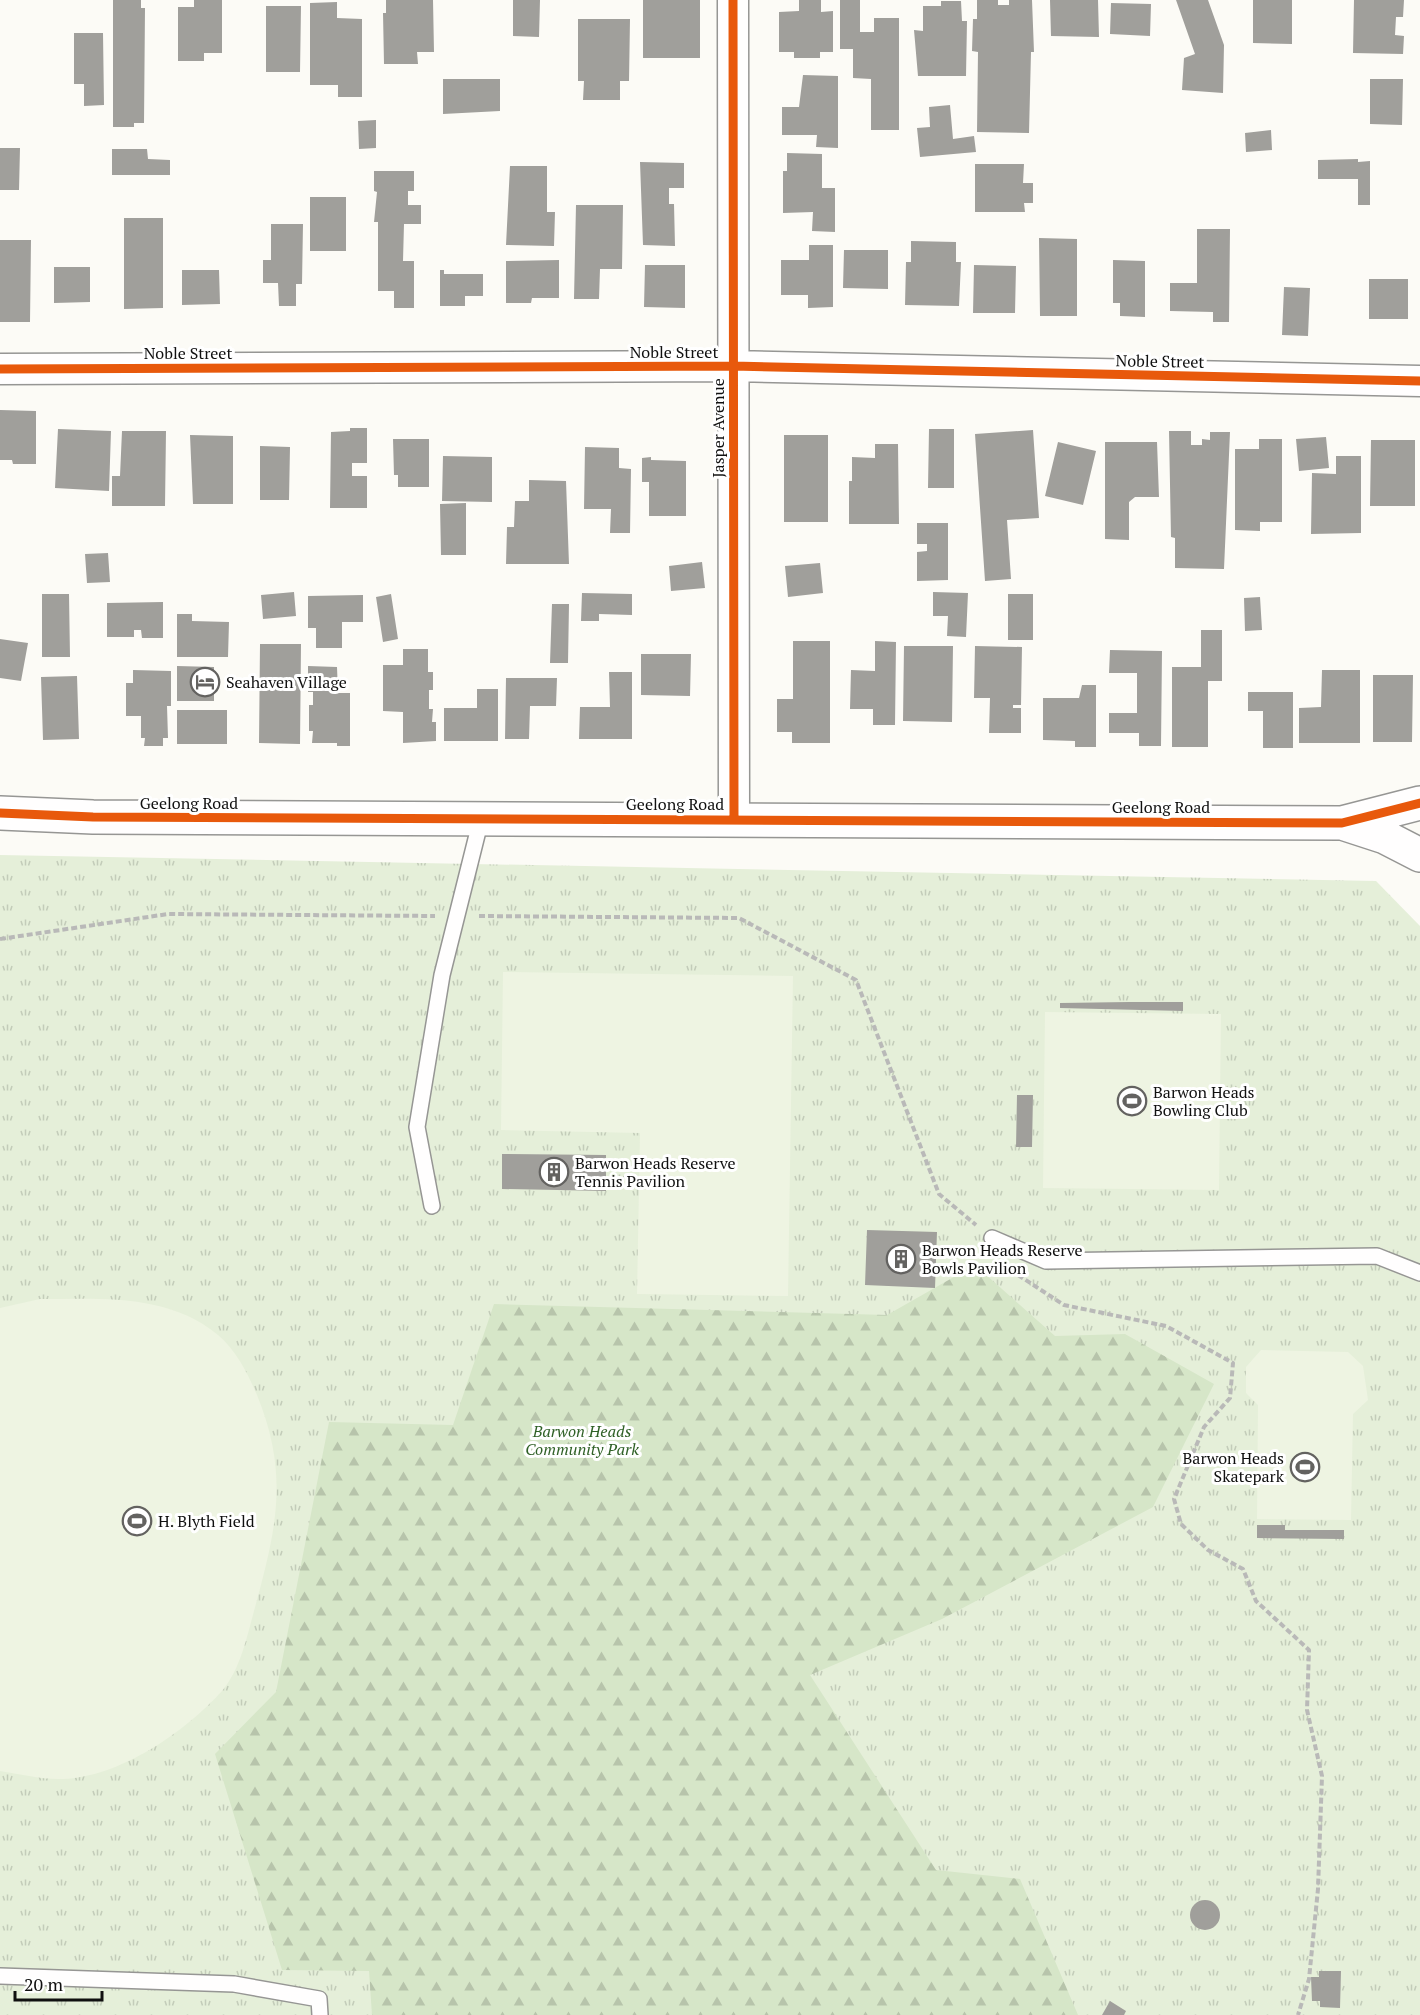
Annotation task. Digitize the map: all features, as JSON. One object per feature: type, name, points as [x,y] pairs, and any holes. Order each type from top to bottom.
[{"type":"street","name":"Jasper Avenue","points":[[733,0],[734,820]]},
{"type":"street","name":"Noble Street","points":[[0,369],[733,366],[1420,381]]},
{"type":"street","name":"Geelong Road","points":[[0,813],[93,817],[1342,822],[1420,803]]},
{"type":"street","name":"Geelong Road","points":[[0,825],[93,817]]},
{"type":"street","name":"Geelong Road","points":[[1342,822],[1385,837],[1420,855]]},
{"type":"lane","points":[[432,1206],[417,1126],[442,975],[481,819]]},
{"type":"lane","points":[[992,1238],[1046,1261],[1377,1256],[1420,1273]]},
{"type":"lane","points":[[0,1976],[234,1984],[319,1999],[320,2015]]},
{"type":"path","points":[[0,939],[168,914],[739,918],[856,980],[939,1194],[992,1238],[1005,1268],[1064,1305],[1166,1326],[1233,1363],[1230,1398],[1204,1427],[1174,1499],[1181,1524],[1208,1550],[1243,1569],[1256,1601],[1309,1650],[1307,1710],[1322,1776],[1318,1889],[1309,1979],[1298,2015]]},
{"type":"green space","name":"Barwon Heads Community Park","points":[[0,855],[1376,881],[1420,926],[1420,2015],[0,2015]]},
{"type":"green space","points":[[503,972],[793,976],[788,1296],[637,1294],[640,1133],[501,1130]]},
{"type":"green space","name":"Barwon Heads Bowling Club","points":[[1045,1012],[1221,1014],[1219,1190],[1043,1188]]},
{"type":"green space","points":[[975,1265],[1055,1336],[1125,1334],[1214,1384],[1153,1507],[942,1619],[810,1675],[936,1870],[1020,1879],[1078,2015],[372,2015],[369,1971],[282,1970],[215,1754],[276,1692],[329,1422],[453,1425],[494,1304],[887,1315]]},
{"type":"green space","name":"H. Blyth Field","points":[[40,1299],[110,1299],[156,1305],[198,1321],[218,1335],[236,1355],[257,1395],[274,1452],[276,1478],[273,1528],[262,1582],[246,1642],[228,1683],[190,1722],[150,1750],[107,1770],[63,1779],[40,1778],[0,1771],[0,1308]]},
{"type":"green space","name":"Barwon Heads Skatepark","points":[[1261,1350],[1348,1352],[1363,1366],[1368,1400],[1353,1414],[1351,1520],[1257,1519],[1258,1405],[1246,1393],[1246,1367]]},
{"type":"building","points":[[113,0],[141,0],[141,8],[145,8],[144,123],[134,123],[134,127],[113,127]]},
{"type":"building","points":[[194,0],[222,0],[222,53],[204,53],[204,61],[178,61],[178,7],[194,7]]},
{"type":"building","points":[[386,0],[433,0],[434,52],[417,52],[418,64],[384,64],[383,13],[386,13]]},
{"type":"building","points":[[513,0],[540,0],[539,37],[513,36]]},
{"type":"building","points":[[643,0],[700,0],[700,58],[643,58]]},
{"type":"building","points":[[799,0],[821,0],[821,12],[833,11],[833,52],[820,52],[820,58],[794,58],[794,52],[779,52],[779,12],[799,11]]},
{"type":"building","points":[[840,0],[860,0],[860,32],[874,32],[874,18],[899,18],[899,130],[871,130],[871,79],[853,78],[853,49],[840,49]]},
{"type":"building","points":[[977,0],[998,0],[998,5],[1009,5],[1009,0],[1032,0],[1034,52],[1031,52],[1029,133],[977,132],[978,52],[972,51],[973,19],[977,19]]},
{"type":"building","points":[[1050,0],[1098,0],[1099,37],[1051,36]]},
{"type":"building","points":[[1176,0],[1208,0],[1224,45],[1223,93],[1182,90],[1184,58],[1195,54]]},
{"type":"building","points":[[1253,0],[1292,0],[1292,44],[1253,43]]},
{"type":"building","points":[[1354,0],[1404,0],[1403,17],[1396,17],[1395,35],[1404,36],[1403,54],[1353,53]]},
{"type":"building","points":[[941,1],[961,1],[962,21],[967,21],[966,76],[918,76],[914,30],[923,31],[923,6],[941,6]]},
{"type":"building","points":[[337,2],[337,18],[362,19],[362,97],[338,97],[338,85],[310,85],[310,3]]},
{"type":"building","points":[[1111,3],[1151,4],[1150,36],[1110,34]]},
{"type":"building","points":[[266,6],[301,6],[300,72],[266,72]]},
{"type":"building","points":[[578,19],[630,19],[629,81],[620,81],[620,100],[583,100],[584,81],[578,81]]},
{"type":"building","points":[[74,33],[103,33],[104,105],[84,106],[84,84],[74,84]]},
{"type":"building","points":[[803,75],[838,76],[838,148],[816,147],[817,135],[782,135],[782,107],[799,107]]},
{"type":"building","points":[[443,79],[500,79],[500,111],[443,114]]},
{"type":"building","points":[[1370,79],[1403,79],[1402,125],[1370,124]]},
{"type":"building","points":[[950,105],[953,139],[974,136],[976,152],[920,157],[917,128],[930,127],[929,107]]},
{"type":"building","points":[[376,120],[376,148],[359,149],[358,121]]},
{"type":"building","points":[[1271,130],[1272,150],[1246,152],[1245,133]]},
{"type":"building","points":[[0,148],[20,148],[19,190],[0,190]]},
{"type":"building","points":[[112,149],[147,149],[148,159],[170,160],[170,175],[112,175]]},
{"type":"building","points":[[787,153],[822,154],[822,188],[835,188],[835,232],[812,231],[813,212],[783,213],[783,171],[787,171]]},
{"type":"building","points":[[1358,159],[1358,162],[1370,161],[1370,205],[1358,205],[1358,179],[1318,179],[1318,160]]},
{"type":"building","points":[[640,162],[684,163],[684,188],[669,188],[669,204],[674,204],[675,246],[643,245]]},
{"type":"building","points":[[975,164],[1024,164],[1023,183],[1033,183],[1033,203],[1024,203],[1025,212],[975,212]]},
{"type":"building","points":[[510,166],[547,166],[547,212],[555,212],[554,246],[506,245]]},
{"type":"building","points":[[374,171],[414,171],[414,191],[408,191],[408,205],[421,205],[421,224],[404,224],[403,261],[414,261],[414,308],[394,308],[394,291],[378,291],[378,222],[374,222],[377,192],[374,191]]},
{"type":"building","points":[[310,197],[346,197],[346,251],[310,251]]},
{"type":"building","points":[[576,205],[623,205],[622,269],[600,269],[599,299],[574,299]]},
{"type":"building","points":[[124,218],[163,218],[163,308],[124,309]]},
{"type":"building","points":[[271,224],[303,224],[302,284],[296,284],[296,306],[279,306],[278,283],[263,283],[263,260],[271,260]]},
{"type":"building","points":[[1197,229],[1230,229],[1229,322],[1213,322],[1213,312],[1170,311],[1170,283],[1197,283]]},
{"type":"building","points":[[1039,238],[1077,239],[1077,316],[1040,316]]},
{"type":"building","points":[[0,240],[31,240],[30,322],[0,322]]},
{"type":"building","points":[[911,241],[956,242],[956,262],[961,262],[959,306],[905,305],[906,262],[911,262]]},
{"type":"building","points":[[809,245],[833,245],[833,307],[808,308],[808,295],[781,295],[781,260],[809,260]]},
{"type":"building","points":[[844,250],[888,250],[888,289],[843,288]]},
{"type":"building","points":[[559,260],[559,298],[532,298],[531,303],[506,303],[506,261]]},
{"type":"building","points":[[1113,260],[1145,261],[1145,317],[1120,316],[1120,303],[1113,303]]},
{"type":"building","points":[[645,265],[685,265],[685,308],[644,307]]},
{"type":"building","points":[[974,265],[1016,266],[1015,313],[973,313]]},
{"type":"building","points":[[54,267],[90,267],[90,302],[54,303]]},
{"type":"building","points":[[182,270],[219,270],[220,304],[182,305]]},
{"type":"building","points":[[440,270],[444,270],[444,274],[483,274],[483,296],[465,296],[465,306],[440,306]]},
{"type":"building","points":[[1369,279],[1408,279],[1408,319],[1369,319]]},
{"type":"building","points":[[1284,287],[1310,288],[1308,336],[1282,335]]},
{"type":"building","points":[[0,410],[36,411],[36,464],[13,464],[12,460],[0,460]]},
{"type":"building","points":[[350,428],[367,428],[367,463],[352,463],[352,476],[367,476],[367,508],[330,508],[331,432],[350,431]]},
{"type":"building","points":[[58,429],[111,431],[109,491],[55,488]]},
{"type":"building","points":[[929,429],[954,429],[954,488],[928,488]]},
{"type":"building","points":[[1033,430],[1039,518],[1007,520],[1011,579],[985,581],[975,434]]},
{"type":"building","points":[[122,431],[166,431],[165,506],[112,506],[112,476],[120,476]]},
{"type":"building","points":[[1169,431],[1191,431],[1191,445],[1202,445],[1202,439],[1210,440],[1210,432],[1230,432],[1224,569],[1175,568],[1175,538],[1171,537]]},
{"type":"building","points":[[190,435],[233,436],[233,504],[193,504]]},
{"type":"building","points":[[784,435],[828,435],[828,522],[784,522]]},
{"type":"building","points":[[1326,437],[1329,468],[1299,471],[1296,439]]},
{"type":"building","points":[[393,439],[429,439],[429,487],[398,487],[398,475],[394,475]]},
{"type":"building","points":[[1259,439],[1282,439],[1282,522],[1260,522],[1260,531],[1235,530],[1235,449],[1259,449]]},
{"type":"building","points":[[1371,440],[1415,440],[1415,506],[1370,506]]},
{"type":"building","points":[[1058,442],[1096,451],[1083,505],[1045,496]]},
{"type":"building","points":[[1105,442],[1157,442],[1159,497],[1135,497],[1129,502],[1129,540],[1105,539]]},
{"type":"building","points":[[875,444],[898,444],[899,524],[849,524],[849,481],[852,481],[852,457],[875,458]]},
{"type":"building","points":[[260,446],[290,447],[289,500],[260,500]]},
{"type":"building","points":[[585,447],[619,448],[619,468],[631,469],[630,533],[610,533],[611,509],[584,509]]},
{"type":"building","points":[[443,456],[492,457],[492,502],[442,501]]},
{"type":"building","points":[[1336,456],[1361,456],[1361,533],[1311,534],[1312,473],[1336,474]]},
{"type":"building","points":[[651,457],[651,460],[686,461],[686,516],[649,516],[649,482],[642,482],[642,458]]},
{"type":"building","points":[[529,480],[566,481],[569,564],[506,564],[507,527],[514,527],[515,501],[529,501]]},
{"type":"building","points":[[466,503],[466,555],[441,555],[440,504]]},
{"type":"building","points":[[917,523],[948,523],[948,580],[917,581],[917,552],[927,551],[927,544],[917,544]]},
{"type":"building","points":[[108,553],[110,582],[87,583],[85,554]]},
{"type":"building","points":[[702,562],[705,588],[671,591],[669,566]]},
{"type":"building","points":[[820,563],[823,593],[788,597],[785,566]]},
{"type":"building","points":[[294,592],[296,616],[263,619],[261,595]]},
{"type":"building","points":[[933,592],[968,593],[966,637],[947,636],[948,616],[933,616]]},
{"type":"building","points":[[582,593],[632,594],[632,615],[599,614],[599,621],[581,621]]},
{"type":"building","points":[[42,594],[69,594],[70,657],[42,657]]},
{"type":"building","points":[[391,594],[398,639],[383,642],[376,597]]},
{"type":"building","points":[[1008,594],[1033,594],[1033,640],[1008,640]]},
{"type":"building","points":[[363,595],[363,622],[342,622],[342,648],[316,648],[316,628],[308,628],[308,596]]},
{"type":"building","points":[[1260,597],[1262,630],[1245,631],[1244,598]]},
{"type":"building","points":[[163,602],[163,638],[142,638],[141,630],[134,630],[134,637],[107,637],[107,603]]},
{"type":"building","points":[[552,604],[569,604],[568,663],[550,663]]},
{"type":"building","points":[[177,614],[192,614],[192,621],[229,622],[228,657],[177,657]]},
{"type":"building","points":[[1201,630],[1222,630],[1222,681],[1208,681],[1208,747],[1172,747],[1172,667],[1201,667]]},
{"type":"building","points":[[0,639],[28,643],[21,681],[0,678]]},
{"type":"building","points":[[793,641],[830,641],[830,743],[792,743],[792,732],[777,732],[777,699],[793,699]]},
{"type":"building","points":[[875,641],[896,642],[895,725],[873,725],[873,709],[850,709],[851,670],[875,671]]},
{"type":"building","points":[[260,644],[301,644],[300,744],[259,743]]},
{"type":"building","points":[[904,646],[953,646],[952,722],[903,721]]},
{"type":"building","points":[[975,646],[1022,647],[1021,705],[1013,705],[1013,708],[1021,708],[1021,733],[989,733],[990,698],[974,698]]},
{"type":"building","points":[[403,649],[428,649],[428,672],[433,672],[433,690],[429,690],[429,709],[433,709],[432,722],[436,722],[436,741],[403,743],[403,712],[383,711],[383,665],[403,665]]},
{"type":"building","points":[[1110,650],[1162,651],[1161,746],[1139,746],[1139,733],[1109,733],[1109,713],[1137,713],[1137,673],[1109,673]]},
{"type":"building","points":[[641,654],[691,654],[690,696],[641,695]]},
{"type":"building","points":[[177,666],[214,667],[214,701],[177,701]]},
{"type":"building","points":[[308,666],[337,667],[338,693],[350,693],[350,746],[337,746],[337,743],[312,743],[313,731],[309,731],[309,705],[313,705],[313,692],[308,692]]},
{"type":"building","points":[[133,670],[171,671],[171,706],[167,706],[168,738],[163,738],[163,746],[144,746],[145,738],[141,738],[141,716],[126,716],[126,683],[133,683]]},
{"type":"building","points":[[1322,670],[1360,670],[1360,743],[1299,743],[1299,708],[1321,707]]},
{"type":"building","points":[[609,672],[632,672],[632,739],[579,739],[580,707],[610,707]]},
{"type":"building","points":[[1373,675],[1413,675],[1412,742],[1373,742]]},
{"type":"building","points":[[77,676],[79,739],[43,740],[41,677]]},
{"type":"building","points":[[506,678],[557,678],[556,706],[530,706],[529,739],[505,739]]},
{"type":"building","points":[[1082,685],[1096,685],[1096,747],[1075,747],[1075,741],[1043,740],[1043,698],[1079,698]]},
{"type":"building","points":[[477,689],[498,689],[498,741],[444,741],[444,708],[477,708]]},
{"type":"building","points":[[1248,692],[1293,692],[1293,748],[1263,748],[1263,711],[1248,711]]},
{"type":"building","points":[[177,710],[227,710],[227,744],[177,744]]},
{"type":"building","points":[[1183,1002],[1183,1011],[1060,1008],[1060,1003]]},
{"type":"building","points":[[1017,1095],[1033,1095],[1032,1147],[1016,1147]]},
{"type":"building","name":"Barwon Heads Reserve Tennis Pavilion","points":[[502,1154],[606,1155],[606,1191],[502,1189]]},
{"type":"building","name":"Barwon Heads Reserve Bowls Pavilion","points":[[867,1230],[937,1232],[935,1288],[865,1285]]},
{"type":"building","points":[[1257,1525],[1285,1525],[1285,1530],[1344,1530],[1344,1539],[1257,1538]]},
{"type":"building","points":[[1205,1900],[1216,1904],[1220,1915],[1216,1926],[1205,1930],[1194,1926],[1190,1915],[1194,1904]]},
{"type":"building","points":[[1319,1971],[1341,1971],[1340,2008],[1320,2007],[1320,2001],[1312,2001],[1311,1977],[1319,1977]]},
{"type":"building","points":[[1110,2001],[1126,2011],[1124,2015],[1102,2015]]},
{"type":"cycle path","points":[[733,0],[734,820]]},
{"type":"cycle path","points":[[0,369],[733,366],[1420,381]]},
{"type":"cycle path","points":[[0,813],[93,817],[1342,823],[1420,803]]},
{"type":"place","name":"Seahaven Village","points":[[205,682]]},
{"type":"place","name":"Barwon Heads Bowling Club","points":[[1132,1101]]},
{"type":"place","name":"Barwon Heads Reserve Tennis Pavilion","points":[[554,1172]]},
{"type":"place","name":"Barwon Heads Reserve Bowls Pavilion","points":[[901,1259]]},
{"type":"place","name":"Barwon Heads Skatepark","points":[[1305,1467]]},
{"type":"place","name":"H. Blyth Field","points":[[137,1521]]}]
